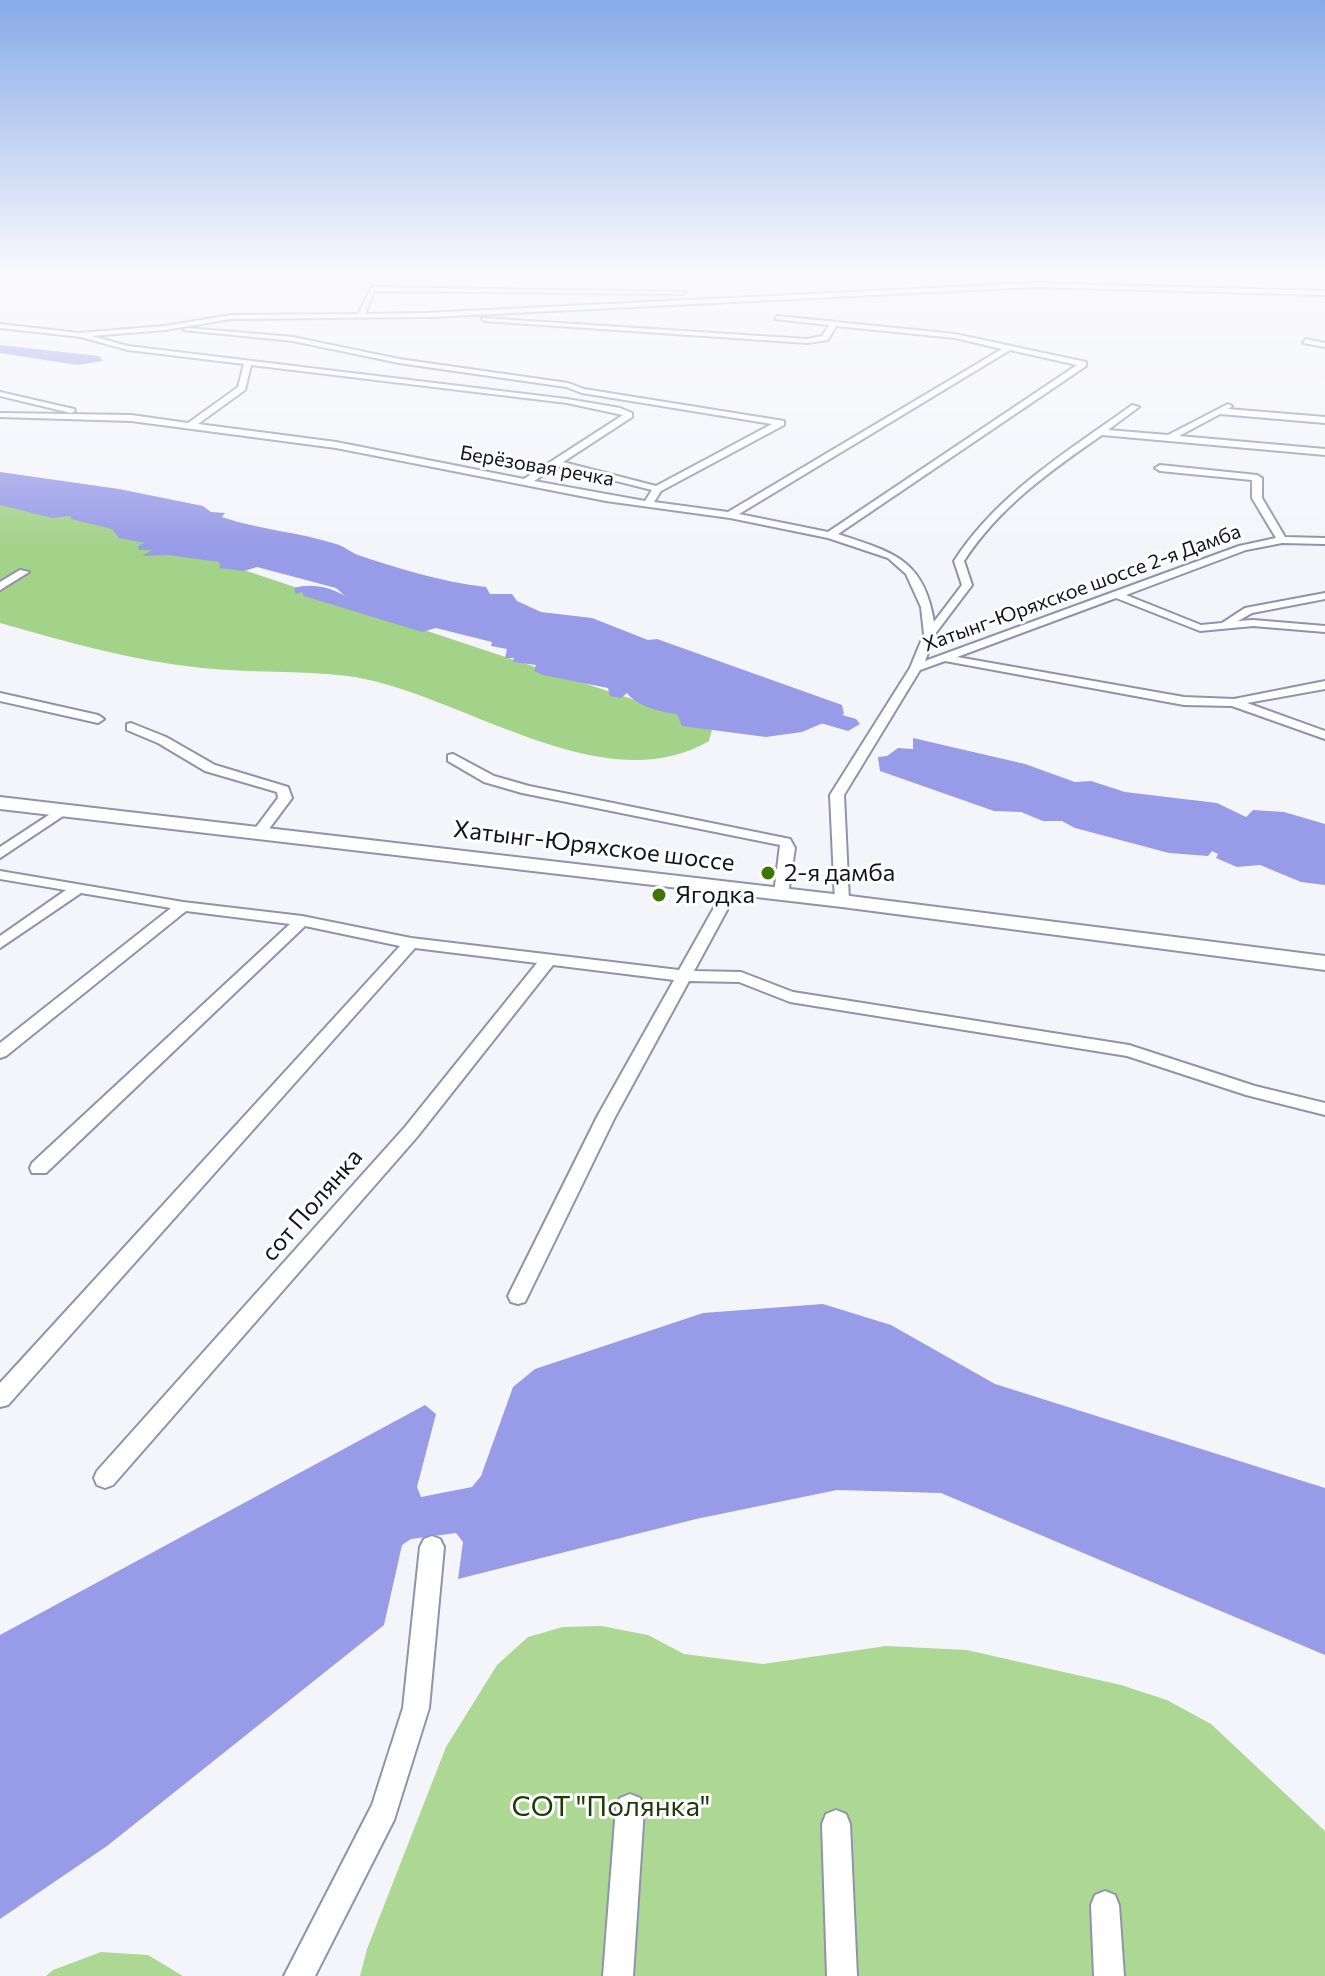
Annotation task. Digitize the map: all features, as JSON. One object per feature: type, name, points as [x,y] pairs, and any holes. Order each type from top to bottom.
[{"type":"main road","name":"Хатынг-Юряхское шоссе","points":[[0,803],[842,901],[1325,963]]},
{"type":"street","points":[[234,363],[567,401],[626,412],[626,419],[526,482]]},
{"type":"street","points":[[415,363],[568,385],[582,391],[781,423],[657,489],[648,504]]},
{"type":"street","points":[[730,515],[983,363]]},
{"type":"street","points":[[830,535],[1083,364],[1080,363]]},
{"type":"street","points":[[191,425],[242,388],[247,365]]},
{"type":"street","points":[[567,401],[582,391]]},
{"type":"street","points":[[0,394],[36,400],[84,415]]},
{"type":"street","points":[[1167,440],[1235,402]]},
{"type":"street","points":[[916,668],[930,634],[964,593],[966,578],[959,561],[967,547],[1006,503],[1135,407]]},
{"type":"street","points":[[1219,411],[1325,420]]},
{"type":"street","points":[[0,415],[84,415]]},
{"type":"street","name":"Берёзовая речка","points":[[84,415],[191,425],[336,445],[830,535],[892,556],[911,573],[926,607],[930,634]]},
{"type":"street","points":[[1102,432],[1325,452]]},
{"type":"street","points":[[557,463],[657,489]]},
{"type":"street","points":[[1160,468],[1257,478],[1257,498],[1282,540]]},
{"type":"street","name":"Хатынг-Юряхское шоссе 2-я Дамба","points":[[842,901],[837,795],[916,668],[1243,548],[1282,540],[1325,541]]},
{"type":"street","points":[[0,587],[24,572]]},
{"type":"street","points":[[1118,595],[1189,626],[1212,629],[1249,610],[1325,596]]},
{"type":"street","points":[[1226,624],[1325,629]]},
{"type":"street","points":[[948,658],[1184,701],[1233,702],[1325,685]]},
{"type":"street","points":[[0,697],[98,719]]},
{"type":"street","points":[[1233,702],[1320,733]]},
{"type":"street","points":[[131,727],[162,740],[210,768],[283,790],[285,798],[258,834]]},
{"type":"street","points":[[453,758],[489,779],[527,790],[785,842],[788,848],[781,894]]},
{"type":"street","points":[[0,854],[61,811]]},
{"type":"street","points":[[0,875],[76,890],[302,921],[411,943],[686,976],[741,977],[790,997],[1129,1051],[1252,1091],[1325,1109]]},
{"type":"street","points":[[518,1296],[606,1117],[732,888]]},
{"type":"street","points":[[0,943],[76,890]]},
{"type":"street","points":[[0,1052],[183,906]]},
{"type":"street","points":[[39,1168],[302,921]]},
{"type":"street","points":[[0,1398],[411,943]]},
{"type":"street","name":"сот Полянка","points":[[105,1478],[411,1132],[549,959]]},
{"type":"street","points":[[299,1976],[384,1810],[416,1708],[432,1547]]},
{"type":"street","points":[[618,1976],[630,1808]]},
{"type":"street","points":[[836,1824],[842,1976]]},
{"type":"street","points":[[1105,1905],[1109,1976]]},
{"type":"green space","points":[[0,499],[36,501],[713,726],[709,741],[667,757],[622,760],[576,752],[529,738],[436,701],[348,676],[177,665],[100,650],[0,623]]},
{"type":"green space","name":"СОТ \"Полянка\"","points":[[601,1626],[648,1635],[684,1654],[763,1664],[886,1646],[967,1650],[1121,1685],[1167,1700],[1211,1724],[1325,1831],[1325,1976],[360,1976],[367,1949],[446,1747],[497,1665],[528,1637],[563,1627]]},
{"type":"green space","points":[[101,1952],[148,1955],[183,1976],[46,1976],[53,1970]]},
{"type":"water","points":[[0,472],[119,489],[203,506],[211,512],[225,513],[222,517],[322,540],[404,570],[486,587],[490,594],[512,594],[517,601],[541,612],[592,618],[842,705],[844,714],[802,732],[766,737],[682,726],[677,714],[649,708],[627,693],[621,698],[610,696],[608,688],[543,675],[534,671],[536,665],[513,662],[514,658],[505,658],[507,649],[491,646],[492,642],[436,628],[422,632],[304,596],[302,592],[296,594],[294,588],[321,587],[345,596],[336,588],[257,567],[244,571],[220,568],[219,562],[168,555],[142,556],[152,550],[139,550],[138,546],[145,543],[119,538],[112,529],[71,519],[70,516],[52,518],[0,505]]},
{"type":"water","points":[[913,738],[1025,764],[1075,782],[1091,781],[1125,792],[1217,803],[1246,817],[1253,810],[1284,812],[1325,824],[1325,885],[1301,882],[1260,865],[1237,867],[1216,858],[1218,854],[1212,851],[1208,856],[1169,853],[1075,828],[1062,821],[1043,821],[1021,812],[994,811],[880,771],[878,757],[887,756],[898,748],[913,749]]},
{"type":"water","points":[[823,1304],[891,1325],[995,1384],[1325,1488],[1325,1655],[941,1493],[837,1490],[696,1519],[458,1579],[463,1542],[456,1533],[411,1539],[402,1545],[384,1625],[107,1846],[0,1919],[0,1635],[425,1405],[436,1414],[417,1487],[421,1497],[472,1487],[481,1476],[513,1387],[535,1369],[703,1313]]},
{"type":"waterway","points":[[794,708],[848,724]]},
{"type":"place","name":"2-я дамба","points":[[768,873]]},
{"type":"place","name":"Ягодка","points":[[659,895]]}]
